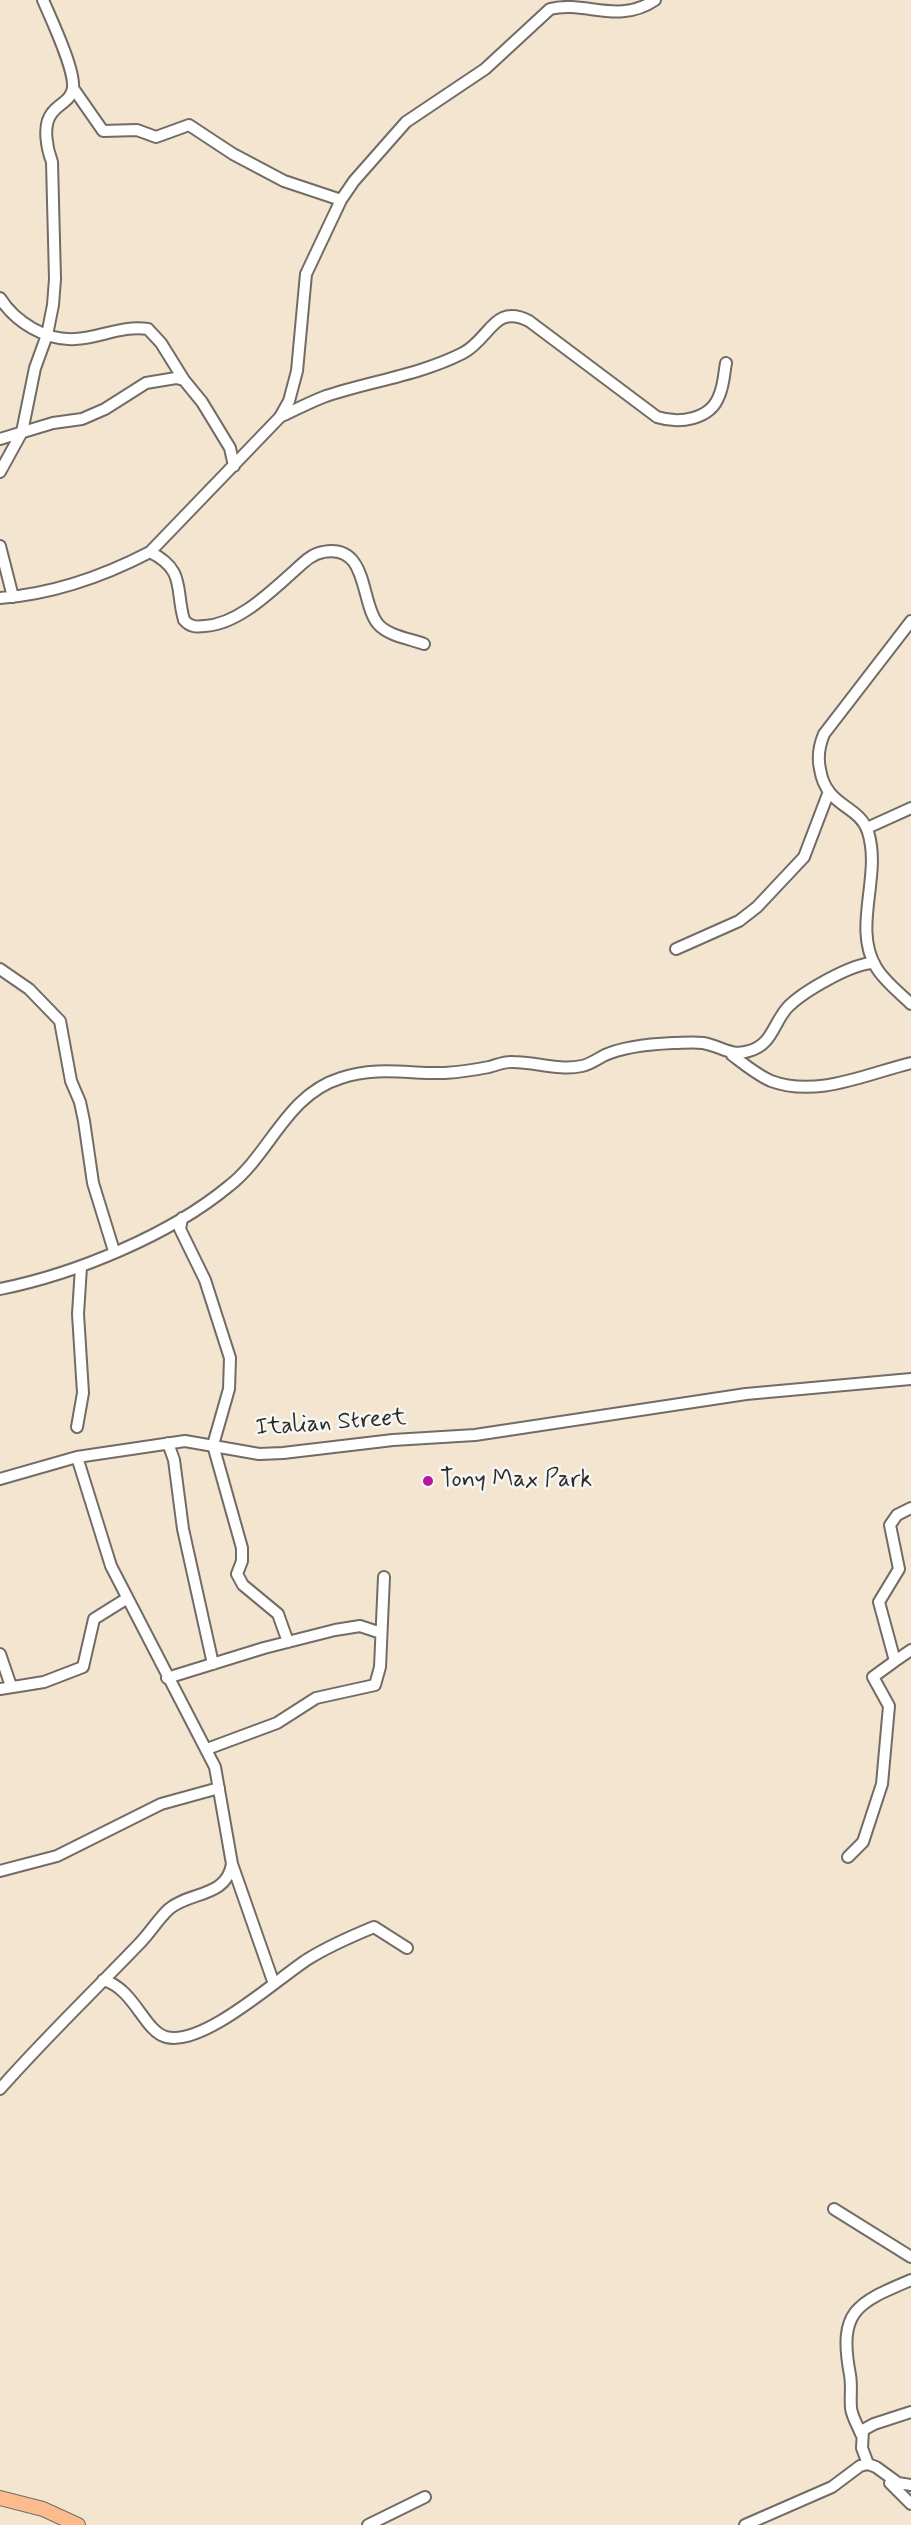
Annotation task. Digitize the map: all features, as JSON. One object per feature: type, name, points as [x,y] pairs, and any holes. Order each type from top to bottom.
[{"type":"main road","points":[[0,2498],[43,2509],[78,2525]]},
{"type":"street","points":[[43,0],[66,57],[73,88],[103,131],[137,130],[156,136],[189,125],[233,154],[284,181],[341,200]]},
{"type":"street","points":[[0,598],[62,587],[128,563],[150,552],[280,417],[289,401],[295,379],[306,274],[341,200],[406,122],[485,69],[550,9],[626,11],[639,9],[655,0]]},
{"type":"street","points":[[0,472],[22,432],[35,368],[47,335],[55,279],[52,162],[47,147],[48,121],[51,113],[70,96],[73,88]]},
{"type":"street","points":[[0,298],[12,314],[47,335],[75,339],[127,328],[148,329],[161,343],[184,380],[193,389],[230,448],[234,465]]},
{"type":"street","points":[[280,417],[325,397],[413,373],[460,354],[480,342],[502,316],[518,315],[529,321],[657,417],[669,421],[682,422],[712,407],[719,398],[726,363]]},
{"type":"street","points":[[0,439],[53,423],[82,419],[105,409],[146,383],[166,379],[184,380]]},
{"type":"street","points":[[0,546],[14,597]]},
{"type":"street","points":[[150,552],[165,561],[177,580],[184,620],[192,626],[201,627],[228,621],[318,553],[336,552],[348,556],[360,570],[372,614],[381,627],[424,644]]},
{"type":"street","points":[[911,621],[825,734],[819,746],[818,761],[822,783],[828,794],[867,828],[873,850],[867,928],[869,949],[878,970],[911,1004]]},
{"type":"street","points":[[676,949],[739,921],[757,907],[804,857],[828,794]]},
{"type":"street","points":[[867,828],[911,808]]},
{"type":"street","points":[[732,1054],[763,1046],[781,1016],[799,998],[855,966],[874,963]]},
{"type":"street","points":[[0,969],[29,989],[60,1021],[70,1081],[84,1121],[93,1183],[114,1251]]},
{"type":"street","points":[[0,1289],[81,1267],[182,1218],[230,1186],[255,1161],[273,1132],[304,1099],[339,1078],[371,1070],[443,1073],[470,1071],[512,1061],[549,1066],[582,1066],[622,1050],[660,1044],[701,1043],[720,1047],[769,1080],[793,1087],[830,1086],[911,1063]]},
{"type":"street","points":[[182,1218],[180,1229],[205,1280],[230,1358],[229,1389],[213,1445],[242,1548],[242,1561],[237,1574],[239,1580],[279,1614],[288,1642]]},
{"type":"street","points":[[77,1427],[83,1393],[78,1314],[81,1267]]},
{"type":"street","name":"Italian Street","points":[[0,1479],[77,1457],[185,1441],[260,1454],[283,1453],[393,1440],[475,1435],[757,1393],[911,1379]]},
{"type":"street","points":[[168,1443],[174,1460],[183,1529],[213,1664]]},
{"type":"street","points":[[77,1457],[111,1566],[167,1678],[207,1749],[219,1788],[232,1864],[274,1984]]},
{"type":"street","points":[[895,1661],[879,1602],[899,1569],[890,1525],[897,1515],[911,1508]]},
{"type":"street","points":[[207,1749],[277,1723],[316,1698],[375,1685],[379,1677],[384,1577]]},
{"type":"street","points":[[0,1654],[6,1688],[44,1682],[83,1666],[94,1619],[126,1599]]},
{"type":"street","points":[[167,1678],[288,1642],[348,1628],[360,1626],[381,1634]]},
{"type":"street","points":[[848,1857],[863,1842],[882,1784],[889,1713],[887,1702],[876,1687],[873,1677],[911,1650]]},
{"type":"street","points":[[0,1871],[57,1856],[161,1804],[219,1788]]},
{"type":"street","points":[[1,2087],[172,1906],[219,1887],[231,1872],[232,1864]]},
{"type":"street","points":[[103,1980],[122,1989],[159,2034],[174,2038],[188,2036],[217,2023],[324,1950],[374,1926],[407,1948]]},
{"type":"street","points":[[834,2209],[911,2257]]},
{"type":"street","points":[[868,2464],[861,2434],[851,2407],[846,2350],[848,2324],[855,2311],[864,2302],[911,2280]]},
{"type":"street","points":[[861,2434],[866,2427],[911,2412]]},
{"type":"street","points":[[745,2525],[832,2487],[853,2471],[868,2464],[876,2467],[886,2476],[911,2504]]},
{"type":"street","points":[[886,2476],[898,2483],[911,2485]]},
{"type":"street","points":[[368,2525],[426,2498]]},
{"type":"place","name":"Tony Max Park","points":[[428,1481]]}]
